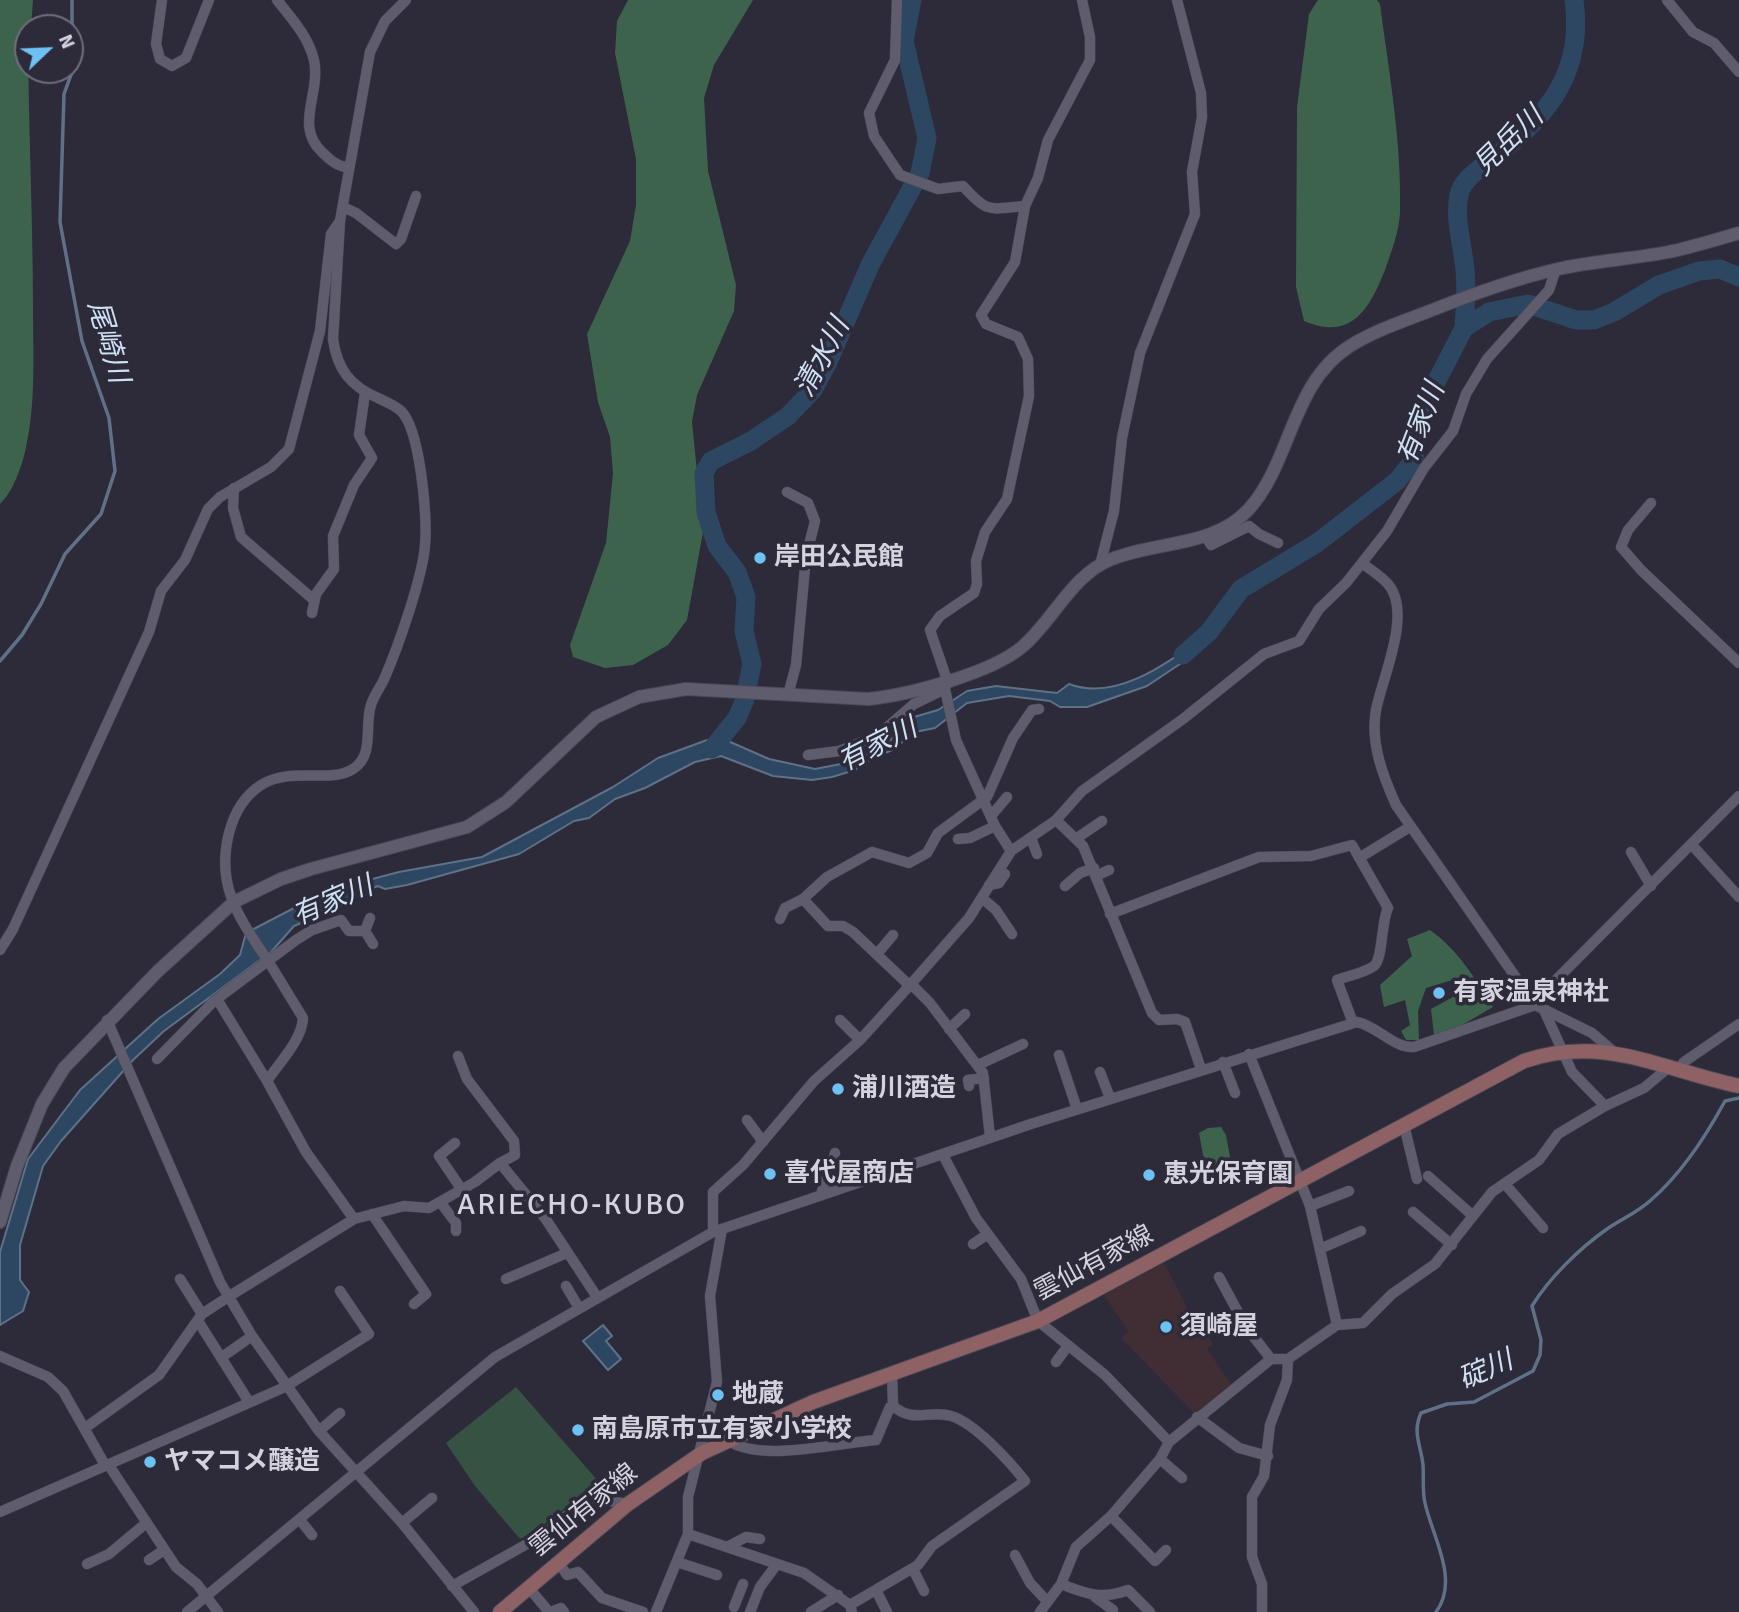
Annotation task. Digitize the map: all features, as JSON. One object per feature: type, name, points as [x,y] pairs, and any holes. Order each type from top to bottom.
[{"type":"main road","name":"雲仙有家線","points":[[499,1612],[628,1504],[702,1453],[813,1402],[1038,1321],[1524,1061],[1563,1051],[1614,1052],[1739,1086]]},
{"type":"street","points":[[162,0],[156,44],[160,59],[172,66],[186,58],[209,0]]},
{"type":"street","points":[[277,0],[302,32],[313,57],[316,85],[307,122],[308,135],[314,145],[332,162],[349,168]]},
{"type":"street","points":[[267,1081],[294,1042],[303,1026],[303,1018],[244,925],[234,902],[225,873],[227,843],[234,817],[246,798],[261,785],[298,773],[336,775],[355,768],[363,760],[368,746],[371,704],[389,667],[422,561],[426,532],[416,450],[409,422],[394,406],[365,393],[345,377],[335,355],[333,339],[340,221],[370,52],[385,21],[406,0]]},
{"type":"street","points":[[897,0],[895,60],[869,113],[874,136],[900,174],[938,189],[963,186],[982,207],[991,209],[1025,206]]},
{"type":"street","points":[[1011,851],[993,821],[951,725],[946,687],[931,635],[932,626],[940,616],[974,593],[977,584],[976,561],[985,532],[1007,499],[1029,396],[1028,359],[1018,337],[986,324],[981,315],[1015,262],[1025,206],[1038,178],[1048,140],[1085,76],[1090,60],[1090,37],[1082,0]]},
{"type":"street","points":[[1100,565],[1114,511],[1122,438],[1140,352],[1195,214],[1192,172],[1202,117],[1201,93],[1177,0]]},
{"type":"street","points":[[1667,0],[1693,32],[1714,43],[1739,72]]},
{"type":"street","points":[[342,207],[356,213],[396,244],[401,239],[416,197]]},
{"type":"street","points":[[0,950],[13,929],[101,740],[149,632],[161,591],[185,560],[208,509],[234,488],[281,459],[295,435],[297,407],[320,331],[331,234],[340,221]]},
{"type":"street","points":[[808,755],[839,751],[877,736],[914,704],[1021,648],[1081,580],[1100,565],[1123,555],[1205,536],[1238,520],[1260,494],[1304,398],[1327,364],[1348,347],[1376,331],[1481,291],[1556,269],[1676,250],[1739,233]]},
{"type":"street","points":[[656,1612],[688,1534],[688,1497],[702,1453],[718,1382],[710,1296],[717,1231],[713,1192],[764,1142],[814,1082],[860,1040],[911,985],[969,918],[1011,851],[1056,820],[1082,791],[1184,719],[1264,654],[1299,641],[1318,610],[1363,563],[1387,531],[1423,468],[1443,447],[1466,394],[1487,359],[1541,299],[1553,283],[1556,269]]},
{"type":"street","points":[[312,612],[314,600],[334,569],[333,536],[354,485],[372,458],[359,435],[365,393]]},
{"type":"street","points":[[234,488],[233,508],[241,537],[314,600]]},
{"type":"street","points":[[787,492],[808,503],[815,521],[806,557],[796,665],[788,695]]},
{"type":"street","points":[[1651,503],[1628,530],[1621,547],[1641,570],[1739,663]]},
{"type":"street","points":[[1205,536],[1211,545],[1249,526],[1278,543]]},
{"type":"street","points":[[1363,563],[1388,585],[1396,604],[1395,639],[1376,711],[1375,731],[1382,774],[1408,828],[1539,1007],[1572,1072],[1605,1106]]},
{"type":"street","points":[[0,1222],[16,1166],[42,1104],[64,1068],[110,1026],[194,936],[234,902],[312,869],[467,827],[506,802],[577,732],[616,706],[660,692],[753,692],[868,699],[946,687]]},
{"type":"street","points":[[780,919],[785,908],[803,899],[827,877],[872,852],[909,863],[927,853],[938,833],[984,799],[993,787],[1013,738],[1032,710],[1039,709]]},
{"type":"street","points":[[1539,1007],[1544,992],[1739,796]]},
{"type":"street","points":[[958,839],[970,838],[993,821],[1007,797]]},
{"type":"street","points":[[1056,820],[1077,838],[1095,872],[1152,1013],[1159,1020],[1177,1019],[1185,1022],[1201,1069]]},
{"type":"street","points":[[1077,838],[1102,821]]},
{"type":"street","points":[[1359,858],[1408,828]]},
{"type":"street","points":[[1031,838],[1037,854]]},
{"type":"street","points":[[1110,914],[1259,857],[1311,856],[1346,844],[1352,845],[1388,908],[1381,924],[1380,959],[1373,966],[1337,980],[1353,1024]]},
{"type":"street","points":[[1691,844],[1739,897]]},
{"type":"street","points":[[1631,852],[1651,886]]},
{"type":"street","points":[[1065,886],[1080,873],[1109,870]]},
{"type":"street","points":[[989,885],[999,883],[1006,874]]},
{"type":"street","points":[[982,898],[996,909],[1012,934]]},
{"type":"street","points":[[803,899],[820,920],[828,926],[847,927],[911,985],[978,1065],[984,1078],[990,1138]]},
{"type":"street","points":[[365,931],[370,918]]},
{"type":"street","points":[[157,1059],[218,999],[296,940],[322,926],[341,920],[349,931],[365,931]]},
{"type":"street","points":[[365,931],[373,944]]},
{"type":"street","points":[[877,954],[893,935]]},
{"type":"street","points":[[218,999],[306,1152],[354,1219]]},
{"type":"street","points":[[187,1612],[495,1357],[717,1231],[1110,1098],[1353,1024],[1374,1027],[1405,1048],[1539,1007],[1592,1033],[1614,1052]]},
{"type":"street","points":[[949,1029],[965,1014]]},
{"type":"street","points":[[840,1020],[860,1040]]},
{"type":"street","points":[[1040,1612],[1061,1584],[1076,1547],[1111,1516],[1160,1458],[1169,1442],[1197,1417],[1271,1359],[1287,1359],[1337,1325],[1363,1323],[1392,1294],[1435,1264],[1492,1192],[1539,1160],[1558,1134],[1605,1106],[1629,1097],[1739,1024]]},
{"type":"street","points":[[110,1026],[228,1297],[252,1336],[285,1387],[319,1431],[402,1523],[474,1612]]},
{"type":"street","points":[[978,1065],[1023,1044]]},
{"type":"street","points":[[1249,1054],[1310,1206],[1322,1248],[1337,1325]]},
{"type":"street","points":[[1059,1055],[1077,1109]]},
{"type":"street","points":[[85,1429],[159,1375],[200,1318],[228,1297],[354,1219],[404,1206],[429,1208],[515,1155],[514,1142],[467,1079],[458,1056]]},
{"type":"street","points":[[1223,1062],[1235,1093]]},
{"type":"street","points":[[1100,1072],[1110,1098]]},
{"type":"street","points":[[969,1086],[968,1080],[984,1078]]},
{"type":"street","points":[[747,1120],[764,1142]]},
{"type":"street","points":[[1404,1125],[1417,1179]]},
{"type":"street","points":[[455,1143],[439,1156],[462,1190]]},
{"type":"street","points":[[821,1195],[835,1153]]},
{"type":"street","points":[[943,1155],[976,1217],[1021,1279],[1038,1321],[1105,1375],[1169,1442]]},
{"type":"street","points":[[500,1163],[545,1218],[597,1297]]},
{"type":"street","points":[[1428,1176],[1472,1215]]},
{"type":"street","points":[[1505,1184],[1543,1228]]},
{"type":"street","points":[[1310,1206],[1349,1191]]},
{"type":"street","points":[[440,1202],[456,1223],[456,1231]]},
{"type":"street","points":[[1413,1212],[1451,1245]]},
{"type":"street","points":[[372,1214],[426,1294],[414,1304]]},
{"type":"street","points":[[1322,1248],[1361,1231]]},
{"type":"street","points":[[973,1244],[988,1234]]},
{"type":"street","points":[[506,1279],[567,1253]]},
{"type":"street","points":[[1219,1277],[1246,1327],[1271,1359]]},
{"type":"street","points":[[180,1279],[249,1402]]},
{"type":"street","points":[[566,1286],[579,1308]]},
{"type":"street","points":[[0,1512],[285,1387],[369,1334],[340,1291]]},
{"type":"street","points":[[222,1357],[252,1336]]},
{"type":"street","points":[[1056,1362],[1067,1347]]},
{"type":"street","points":[[0,1356],[48,1377],[63,1391],[145,1524],[176,1567],[207,1595],[218,1612]]},
{"type":"street","points":[[1262,1612],[1262,1584],[1252,1557],[1252,1497],[1264,1476],[1270,1425],[1287,1380],[1287,1359]]},
{"type":"street","points":[[727,1440],[739,1447],[777,1453],[792,1448],[807,1450],[876,1440],[885,1426],[890,1407],[893,1406],[892,1374]]},
{"type":"street","points":[[688,1534],[804,1573],[838,1595],[851,1608],[913,1569],[932,1546],[1025,1481],[991,1445],[959,1419],[944,1414],[915,1416],[893,1406]]},
{"type":"street","points":[[319,1431],[340,1413]]},
{"type":"street","points":[[1197,1417],[1239,1448],[1268,1457]]},
{"type":"street","points":[[1160,1458],[1182,1478]]},
{"type":"street","points":[[402,1523],[432,1498]]},
{"type":"street","points":[[452,1586],[543,1535],[573,1510],[609,1501],[628,1504]]},
{"type":"street","points":[[1111,1516],[1155,1561],[1166,1550]]},
{"type":"street","points":[[300,1520],[312,1535]]},
{"type":"street","points":[[87,1564],[109,1554],[145,1524]]},
{"type":"street","points":[[727,1547],[746,1537],[760,1539]]},
{"type":"street","points":[[149,1560],[164,1550]]},
{"type":"street","points":[[1015,1555],[1030,1583],[1047,1601]]},
{"type":"street","points":[[677,1562],[716,1575]]},
{"type":"street","points":[[559,1563],[567,1575],[578,1572],[583,1574],[602,1598],[643,1612]]},
{"type":"street","points":[[759,1595],[741,1587],[730,1606],[748,1612],[759,1595],[761,1587],[777,1564]]},
{"type":"street","points":[[913,1569],[924,1591]]},
{"type":"street","points":[[1061,1584],[1095,1597],[1113,1610]]},
{"type":"street","points":[[529,1588],[550,1612],[561,1608],[564,1612]]},
{"type":"street","points":[[876,1590],[887,1612]]},
{"type":"street","points":[[1095,1597],[1115,1596],[1128,1590],[1150,1612]]},
{"type":"street","points":[[811,1612],[838,1595]]},
{"type":"shaded area","points":[[1164,1263],[1194,1321],[1201,1319],[1213,1345],[1207,1349],[1231,1384],[1195,1414],[1121,1338],[1128,1331],[1104,1295]]},
{"type":"green space","points":[[0,0],[33,0],[32,14],[14,14],[14,84],[29,84],[33,395],[25,454],[13,485],[0,504]]},
{"type":"green space","points":[[628,0],[753,0],[714,65],[704,98],[708,171],[736,285],[734,311],[697,395],[692,422],[703,532],[687,620],[668,645],[633,665],[605,668],[573,657],[570,645],[606,543],[613,473],[610,437],[598,402],[587,334],[630,241],[636,205],[636,159],[615,53],[617,21]]},
{"type":"green space","points":[[1318,0],[1377,0],[1380,4],[1399,161],[1399,220],[1385,270],[1365,309],[1346,324],[1334,327],[1304,321],[1296,287],[1297,107],[1309,14]]},
{"type":"green space","points":[[1430,930],[1458,956],[1493,1007],[1457,1028],[1434,1035],[1431,1009],[1464,991],[1459,978],[1426,988],[1418,1011],[1419,1040],[1406,1040],[1401,1031],[1410,1025],[1405,1000],[1384,1007],[1380,985],[1412,956],[1407,939]]},
{"type":"green space","points":[[1221,1127],[1226,1135],[1233,1173],[1215,1175],[1203,1155],[1199,1133],[1208,1128]]},
{"type":"green space","points":[[516,1387],[599,1482],[538,1529],[520,1539],[475,1486],[446,1443]]},
{"type":"water","points":[[1212,631],[1183,662],[1147,686],[1087,707],[1060,707],[1050,701],[1009,696],[967,703],[935,728],[915,732],[892,750],[863,763],[855,770],[812,780],[773,776],[721,756],[695,762],[645,788],[615,799],[589,818],[574,821],[519,854],[407,885],[385,889],[378,886],[355,895],[351,902],[294,926],[271,952],[164,1031],[133,1060],[61,1141],[43,1166],[20,1245],[20,1280],[29,1292],[23,1311],[0,1325],[0,1252],[28,1159],[80,1090],[158,1019],[220,974],[240,955],[246,933],[321,894],[329,895],[361,882],[399,872],[482,857],[613,787],[658,758],[707,740],[728,741],[769,759],[815,769],[851,762],[888,742],[914,717],[938,710],[967,691],[996,686],[1057,693],[1069,684],[1107,688],[1145,675]]},
{"type":"water","points":[[603,1325],[612,1336],[606,1341],[621,1359],[608,1370],[583,1341]]},
{"type":"waterway","name":"尾崎川","points":[[0,661],[22,635],[41,604],[65,554],[101,514],[115,471],[109,418],[82,341],[60,222],[64,94],[72,72],[72,0]]},
{"type":"waterway","name":"清水川","points":[[712,749],[737,718],[744,702],[752,664],[744,631],[746,597],[737,572],[717,546],[706,512],[704,473],[711,461],[751,441],[788,416],[813,390],[871,263],[920,173],[927,138],[904,41],[912,0]]},
{"type":"waterway","name":"見岳川","points":[[1464,328],[1466,277],[1458,213],[1461,189],[1473,174],[1532,125],[1558,89],[1568,70],[1573,49],[1576,25],[1574,0]]},
{"type":"waterway","name":"有家川","points":[[1183,655],[1209,632],[1241,589],[1317,543],[1397,481],[1414,460],[1415,443],[1427,400],[1464,328],[1489,312],[1528,304],[1576,320],[1594,320],[1614,312],[1659,285],[1699,271],[1720,269],[1739,277]]},
{"type":"waterway","name":"碇川","points":[[1436,1612],[1443,1599],[1445,1572],[1424,1498],[1423,1465],[1417,1433],[1421,1413],[1447,1404],[1474,1402],[1533,1371],[1540,1355],[1541,1340],[1532,1306],[1539,1295],[1586,1245],[1641,1208],[1662,1190],[1692,1154],[1725,1101],[1739,1098]]},
{"type":"place","name":"岸田公民館","points":[[760,558]]},
{"type":"place","name":"有家温泉神社","points":[[1439,993]]},
{"type":"place","name":"浦川酒造","points":[[838,1089]]},
{"type":"place","name":"喜代屋商店","points":[[770,1174]]},
{"type":"place","name":"恵光保育園","points":[[1149,1175]]},
{"type":"place","name":"須崎屋","points":[[1166,1327]]},
{"type":"place","name":"地蔵","points":[[718,1395]]},
{"type":"place","name":"南島原市立有家小学校","points":[[578,1430]]},
{"type":"place","name":"ヤマコメ醸造","points":[[150,1462]]},
{"type":"district","name":"ARIECHO-KUBO","points":[[572,1206]]}]
